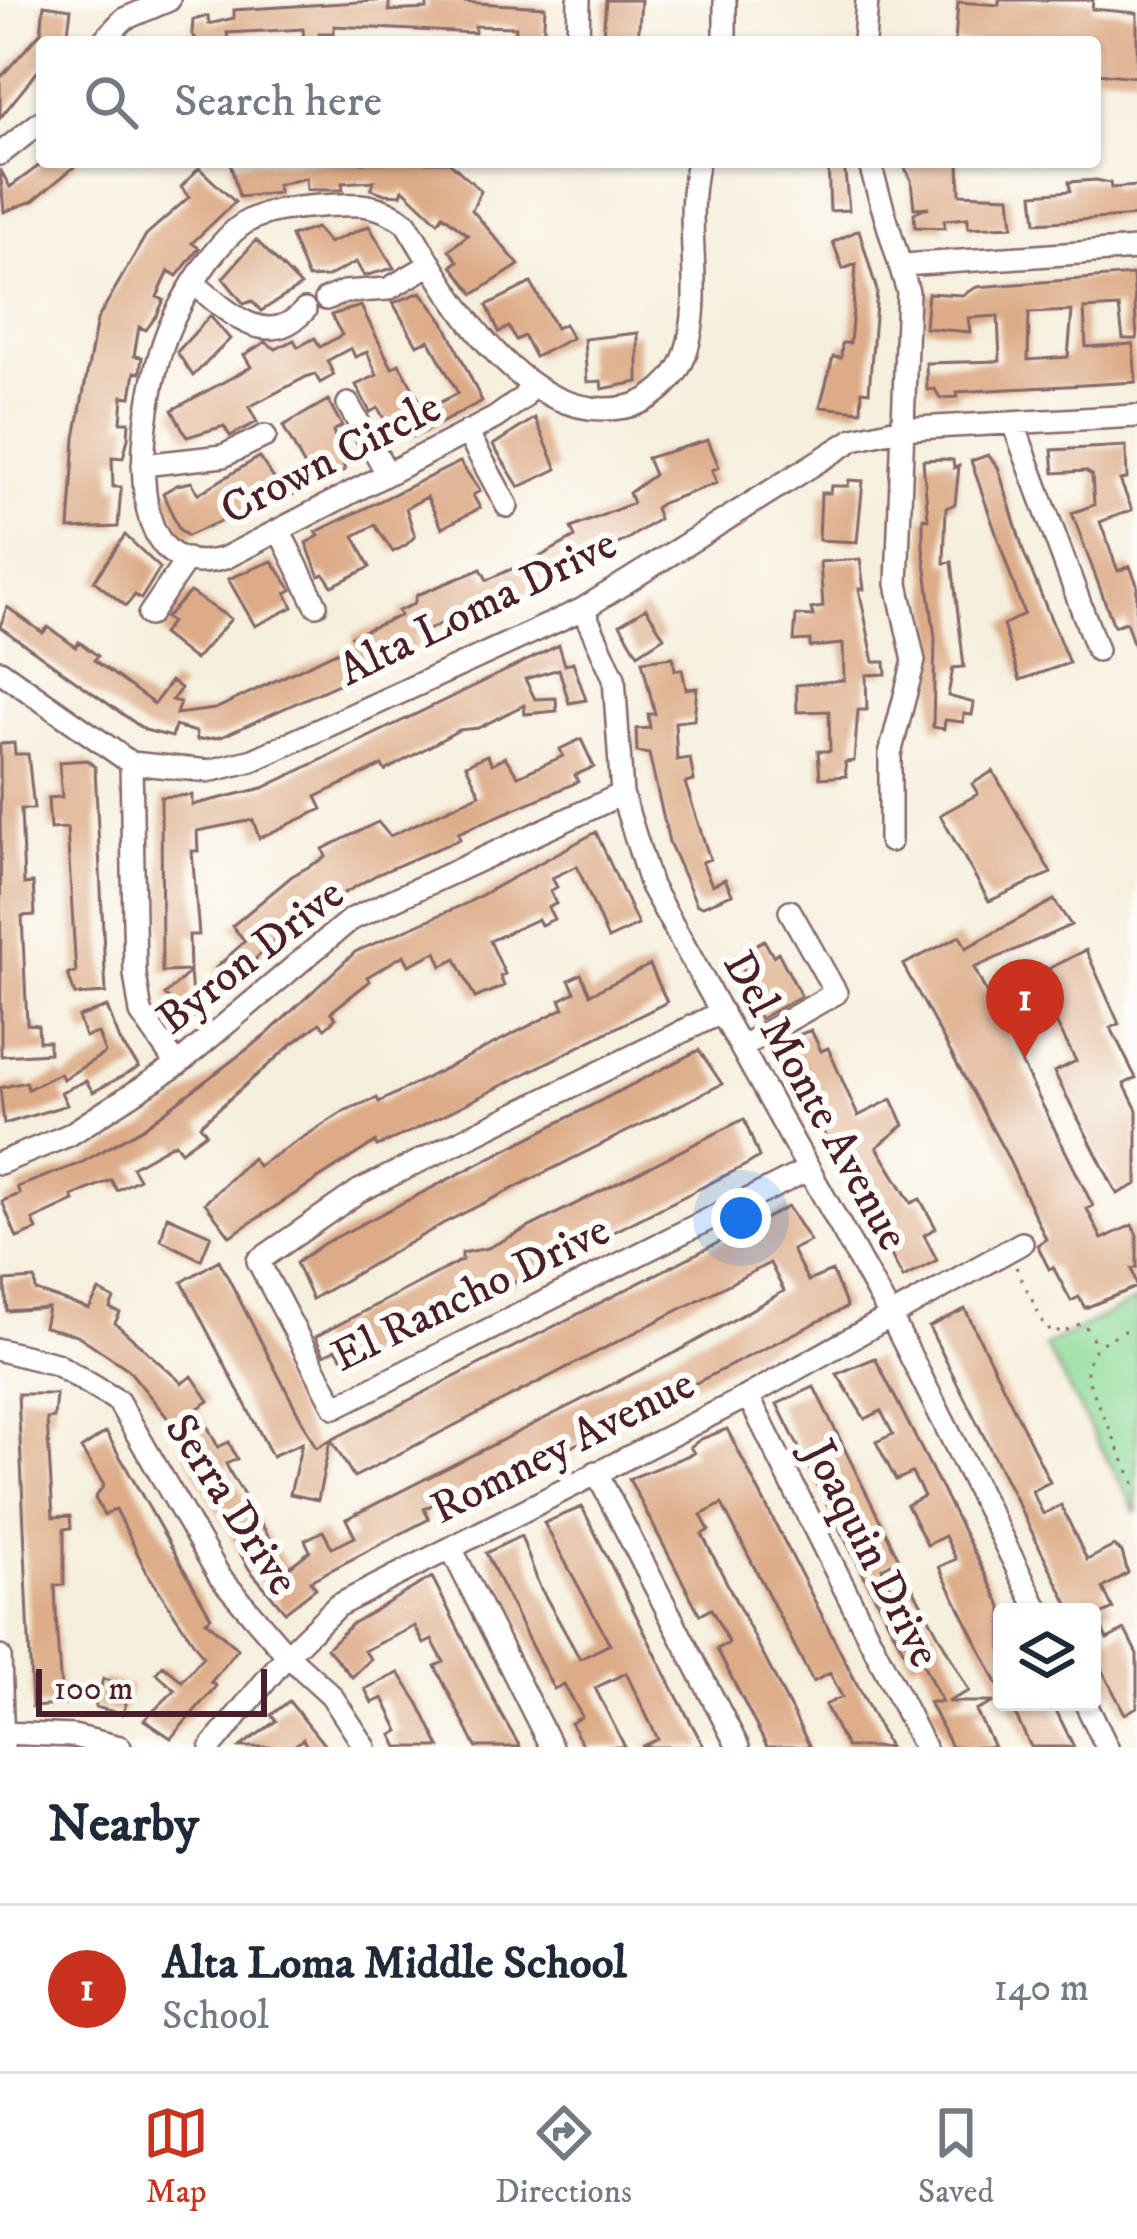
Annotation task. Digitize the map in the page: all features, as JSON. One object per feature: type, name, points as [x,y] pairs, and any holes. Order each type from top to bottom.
[{"type":"street","points":[[105,36],[118,9],[169,0]]},
{"type":"street","points":[[578,36],[579,0]]},
{"type":"street","points":[[724,36],[725,0]]},
{"type":"street","points":[[864,36],[866,0]]},
{"type":"street","points":[[0,154],[36,126]]},
{"type":"street","name":"Crown Circle","points":[[531,383],[523,398],[467,432],[226,558],[188,559],[163,545],[151,526],[143,465],[144,424],[160,356],[171,322],[228,238],[247,221],[278,210],[366,203],[390,211],[406,223],[493,351],[531,383],[598,412],[642,404],[684,360],[698,325],[691,189],[696,168]]},
{"type":"street","points":[[871,168],[908,292],[898,429],[897,584],[914,661],[890,754],[890,841]]},
{"type":"street","points":[[903,266],[1137,249]]},
{"type":"street","points":[[326,299],[344,292],[388,289],[431,264]]},
{"type":"street","points":[[196,286],[243,324],[267,330],[291,325],[305,310]]},
{"type":"street","points":[[348,404],[386,473]]},
{"type":"street","name":"Alta Loma Drive","points":[[0,671],[131,763],[209,771],[253,760],[583,609],[854,439],[898,429],[1137,416]]},
{"type":"street","points":[[1014,425],[1097,650]]},
{"type":"street","points":[[467,432],[507,506]]},
{"type":"street","points":[[143,465],[223,456],[266,436]]},
{"type":"street","points":[[279,530],[316,605]]},
{"type":"street","points":[[149,615],[188,559]]},
{"type":"street","name":"Del Monte Avenue","points":[[583,609],[614,678],[622,794],[651,886],[892,1319],[1034,1603]]},
{"type":"street","points":[[131,763],[135,974],[142,1013],[177,1065]]},
{"type":"street","name":"Byron Drive","points":[[0,1163],[69,1135],[177,1065],[350,920],[622,794]]},
{"type":"street","points":[[741,1047],[836,993],[790,910]]},
{"type":"street","name":"El Rancho Drive","points":[[722,1012],[359,1190],[258,1261],[335,1407],[809,1169]]},
{"type":"street","name":"Romney Avenue","points":[[211,1747],[287,1655],[337,1606],[748,1396],[1022,1243]]},
{"type":"street","name":"Serra Drive","points":[[0,1350],[56,1364],[118,1401],[220,1577],[287,1655],[331,1695],[365,1747]]},
{"type":"street","name":"Joaquin Drive","points":[[748,1396],[924,1747]]},
{"type":"street","points":[[596,1472],[738,1747]]},
{"type":"street","points":[[451,1548],[551,1747]]},
{"type":"street","points":[[0,1657],[3,1740],[73,1736],[120,1747]]},
{"type":"street","points":[[1089,1711],[1107,1747]]},
{"type":"path","points":[[1016,1267],[1047,1331],[1056,1327],[1060,1334],[1083,1322],[1096,1346]]},
{"type":"path","points":[[1137,1325],[1096,1346],[1086,1361],[1087,1378],[1137,1490]]},
{"type":"green space","points":[[1137,1300],[1137,1513],[1045,1346]]},
{"type":"building","points":[[389,0],[389,11],[427,9],[427,0],[545,7],[543,36],[515,36],[516,27],[475,26],[475,33],[334,26],[334,33],[319,36],[304,36],[303,29],[192,34],[193,20],[208,16],[209,24],[234,18],[234,10]]},
{"type":"building","points":[[606,0],[641,0],[638,36],[603,36]]},
{"type":"building","points":[[999,0],[1093,0],[1092,9],[1137,13],[1137,77],[1101,74],[1101,36],[955,36],[958,2],[999,5]]},
{"type":"building","points":[[44,5],[71,9],[68,32],[37,36]]},
{"type":"building","points":[[36,38],[36,73],[0,118],[0,78]]},
{"type":"building","points":[[36,168],[73,168],[33,201],[4,212],[0,169],[10,187]]},
{"type":"building","points":[[199,168],[235,202],[192,243],[199,248],[177,276],[169,271],[157,297],[164,300],[157,315],[146,330],[139,327],[134,356],[142,357],[140,373],[135,372],[131,397],[123,396],[121,422],[129,422],[128,438],[123,458],[112,457],[113,487],[121,487],[118,527],[69,529],[75,438],[97,320],[146,235],[189,197],[181,187]]},
{"type":"building","points":[[232,168],[456,168],[481,191],[472,210],[519,265],[474,294],[452,266],[458,261],[449,250],[468,235],[443,215],[438,222],[403,189],[401,195],[371,189],[374,181],[342,183],[343,190],[307,190],[306,178],[277,185],[279,193],[239,197]]},
{"type":"building","points":[[828,168],[844,168],[849,210],[830,211]]},
{"type":"building","points":[[905,168],[959,168],[960,194],[1010,196],[1013,226],[968,228],[968,218],[944,220],[945,228],[915,227],[914,213],[929,207],[914,208]]},
{"type":"building","points":[[1069,182],[1110,183],[1111,188],[1137,186],[1137,216],[1036,223],[1033,194],[1070,191]]},
{"type":"building","points":[[369,226],[394,268],[364,276],[356,262],[327,277],[308,278],[291,236],[316,228],[329,243]]},
{"type":"building","points":[[859,230],[877,291],[869,392],[862,391],[861,411],[820,407],[833,357],[841,358],[842,343],[850,343],[853,309],[856,264],[843,269],[833,242]]},
{"type":"building","points":[[256,240],[301,286],[261,311],[252,301],[244,304],[223,278]]},
{"type":"building","points":[[1133,275],[1137,339],[1123,339],[1119,307],[1084,309],[1086,347],[1133,344],[1136,382],[957,392],[958,397],[940,398],[935,389],[927,390],[926,363],[1000,361],[998,316],[968,318],[970,332],[925,328],[928,293],[962,295],[977,287]],"holes":[[[1072,311],[1068,357],[1028,360],[1029,313]]]},
{"type":"building","points":[[531,283],[556,328],[564,324],[572,338],[535,357],[524,336],[516,340],[509,327],[499,332],[487,305]]},
{"type":"building","points":[[421,292],[444,322],[482,401],[420,434],[403,439],[393,418],[386,422],[378,408],[370,412],[356,385],[377,375],[367,352],[355,357],[351,348],[327,361],[334,375],[320,383],[315,374],[306,377],[249,407],[257,422],[230,436],[224,426],[187,437],[172,410],[251,367],[244,355],[265,342],[276,349],[294,340],[298,347],[315,338],[320,347],[342,335],[331,315],[361,306],[392,368],[399,364],[425,410],[458,393],[429,340],[417,345],[393,303]]},
{"type":"building","points":[[210,316],[230,339],[193,376],[177,352]]},
{"type":"building","points":[[638,333],[638,382],[602,389],[601,381],[587,382],[584,339]]},
{"type":"building","points":[[328,400],[342,426],[333,431],[345,470],[235,521],[232,516],[187,536],[179,529],[163,493],[177,485],[192,482],[198,494],[259,457],[279,486],[308,472],[283,426]]},
{"type":"building","points":[[535,418],[557,469],[519,487],[493,445]]},
{"type":"building","points":[[708,440],[719,467],[712,470],[717,483],[662,503],[655,508],[659,519],[626,540],[581,562],[551,584],[445,633],[441,624],[415,636],[420,647],[221,737],[197,740],[196,732],[175,726],[172,737],[145,730],[0,627],[7,607],[43,633],[48,627],[76,647],[79,642],[98,656],[94,660],[154,704],[171,681],[181,688],[172,700],[180,702],[176,714],[215,709],[355,643],[351,636],[400,616],[398,611],[414,604],[417,595],[481,569],[487,580],[543,555],[575,537],[571,528],[633,503],[629,493],[654,475],[647,458]]},
{"type":"building","points":[[1126,446],[1127,479],[1120,480],[1132,510],[1100,522],[1118,571],[1130,566],[1137,584],[1135,649],[1126,622],[1114,626],[1072,513],[1094,505],[1092,475],[1085,471],[1054,473],[1052,450]]},
{"type":"building","points":[[988,455],[998,467],[1024,553],[1069,663],[1020,680],[1003,625],[1024,614],[971,461]]},
{"type":"building","points":[[923,460],[953,460],[954,468],[959,466],[955,504],[946,508],[944,563],[952,562],[964,667],[953,668],[948,696],[974,703],[972,715],[964,714],[963,722],[945,720],[944,729],[933,727],[935,638],[923,547],[923,518],[928,519]]},
{"type":"building","points":[[460,462],[480,491],[473,495],[480,508],[442,528],[427,497],[406,508],[415,536],[406,545],[393,552],[375,525],[354,536],[370,567],[332,586],[324,574],[319,576],[306,543],[319,536],[316,532]]},
{"type":"building","points":[[849,480],[863,481],[857,542],[819,540],[821,493],[830,493],[831,486],[848,486]]},
{"type":"building","points":[[125,535],[160,568],[141,599],[135,595],[126,606],[94,581]]},
{"type":"building","points":[[860,559],[864,589],[859,589],[874,662],[885,662],[886,674],[866,675],[867,710],[858,710],[854,761],[845,762],[846,776],[820,778],[818,751],[830,751],[829,711],[797,712],[796,685],[844,680],[843,644],[810,647],[810,640],[794,641],[796,615],[813,616],[811,609],[823,607],[820,562]]},
{"type":"building","points":[[272,561],[292,590],[286,593],[293,607],[255,626],[228,579]]},
{"type":"building","points":[[190,592],[231,619],[195,660],[162,634],[171,622],[165,618]]},
{"type":"building","points":[[646,608],[664,637],[638,654],[620,624]]},
{"type":"building","points":[[559,645],[565,665],[573,662],[586,700],[569,703],[559,669],[525,679],[535,699],[556,698],[557,711],[525,714],[524,705],[478,728],[459,730],[385,771],[382,765],[316,797],[322,809],[259,838],[253,820],[197,831],[198,851],[192,851],[199,935],[189,935],[190,971],[162,972],[161,797],[192,795],[192,805],[263,788]]},
{"type":"building","points":[[673,657],[675,670],[682,669],[686,689],[697,688],[694,720],[675,722],[677,760],[690,758],[694,781],[685,783],[710,859],[702,862],[712,885],[725,879],[732,894],[703,906],[697,905],[669,842],[649,754],[637,752],[636,729],[650,728],[648,714],[655,714],[642,661]]},
{"type":"building","points":[[581,739],[594,767],[575,775],[578,782],[458,833],[460,839],[376,875],[297,920],[185,1025],[164,1009],[172,1002],[165,995],[190,972],[192,996],[219,972],[216,968],[245,941],[232,926],[292,876],[326,857],[323,849],[378,822],[390,836],[480,794],[466,765],[487,755],[492,764],[505,757],[518,776],[563,756],[560,749]]},
{"type":"building","points":[[14,743],[15,754],[28,754],[34,809],[21,809],[24,884],[33,883],[35,915],[22,916],[27,1024],[38,1025],[39,1041],[49,1041],[49,1053],[1,1056],[0,744]]},
{"type":"building","points":[[87,760],[95,767],[106,993],[75,995],[68,974],[76,973],[67,828],[50,829],[48,798],[62,797],[59,762]]},
{"type":"building","points":[[993,771],[1051,873],[989,901],[940,815],[978,794],[972,784]]},
{"type":"building","points":[[596,832],[638,925],[608,939],[577,866],[552,878],[557,887],[550,891],[556,904],[548,907],[554,919],[541,925],[538,919],[490,941],[505,974],[500,976],[504,986],[475,998],[456,959],[442,966],[436,952],[409,965],[404,955],[367,977],[370,981],[331,1012],[336,1018],[325,1028],[320,1023],[292,1044],[200,1125],[206,1133],[181,1151],[175,1143],[132,1167],[139,1179],[117,1190],[111,1180],[72,1196],[74,1201],[33,1220],[37,1230],[17,1238],[2,1201],[20,1194],[17,1187],[81,1163],[143,1128],[266,1035],[355,952],[467,903]]},
{"type":"building","points":[[1054,900],[1071,925],[974,968],[1093,1206],[1087,1209],[1102,1239],[1132,1225],[1137,1235],[1137,1267],[1132,1269],[1137,1287],[1085,1308],[1079,1297],[1071,1301],[1053,1267],[1049,1269],[1037,1245],[1046,1239],[1006,1154],[903,965],[960,936],[966,948]]},
{"type":"building","points":[[764,940],[773,956],[778,952],[801,996],[760,1019],[743,989],[751,984],[735,957]]},
{"type":"building","points":[[1086,950],[1119,1024],[1111,1028],[1136,1078],[1124,1084],[1137,1110],[1137,1184],[1117,1194],[1054,1072],[1076,1061],[1033,977]]},
{"type":"building","points":[[650,965],[667,1002],[416,1129],[377,1146],[375,1142],[230,1236],[205,1203],[252,1158],[258,1166],[346,1110],[377,1098],[379,1102],[564,1008],[560,1000],[575,992],[569,980],[581,974],[590,994]]},
{"type":"building","points":[[107,1007],[121,1043],[139,1067],[93,1092],[86,1081],[61,1092],[67,1105],[4,1124],[0,1088],[26,1082],[28,1089],[60,1073],[63,1079],[105,1053],[98,1033],[85,1037],[78,1017]]},
{"type":"building","points":[[811,1030],[821,1051],[828,1048],[858,1116],[892,1099],[904,1125],[877,1147],[911,1203],[920,1199],[936,1228],[924,1235],[937,1260],[903,1278],[849,1175],[857,1171],[840,1138],[829,1143],[774,1045]]},
{"type":"building","points":[[699,1050],[722,1084],[444,1223],[312,1299],[296,1263],[323,1244]]},
{"type":"building","points":[[744,1119],[759,1157],[748,1164],[349,1366],[336,1349],[324,1355],[315,1337],[462,1260],[462,1253],[488,1248]]},
{"type":"building","points":[[788,1207],[810,1241],[792,1250],[808,1281],[832,1271],[847,1307],[650,1406],[645,1396],[614,1412],[620,1422],[462,1502],[457,1492],[424,1509],[429,1519],[310,1581],[316,1588],[285,1612],[249,1569],[181,1446],[179,1432],[128,1369],[77,1335],[44,1327],[48,1308],[7,1311],[5,1281],[35,1279],[36,1291],[89,1309],[99,1291],[114,1299],[110,1308],[120,1313],[115,1323],[182,1383],[192,1376],[209,1401],[198,1408],[218,1447],[229,1442],[237,1459],[226,1464],[288,1568],[310,1551],[305,1540],[323,1531],[332,1548],[355,1537],[346,1519],[682,1349],[784,1291],[770,1263],[354,1477],[331,1440]]},
{"type":"building","points":[[167,1216],[211,1235],[201,1260],[161,1240]]},
{"type":"building","points":[[219,1260],[316,1448],[330,1440],[318,1500],[290,1494],[302,1443],[272,1456],[182,1282]]},
{"type":"building","points":[[965,1309],[1050,1482],[1032,1491],[1043,1514],[1061,1505],[1087,1560],[1114,1546],[1122,1552],[1128,1573],[1103,1588],[1113,1609],[1101,1615],[1101,1603],[1067,1603],[929,1327]]},
{"type":"building","points":[[875,1358],[1000,1603],[993,1603],[993,1675],[939,1567],[956,1559],[945,1536],[927,1545],[907,1505],[924,1496],[912,1473],[896,1480],[876,1442],[893,1434],[881,1411],[865,1419],[837,1374]]},
{"type":"building","points":[[814,1387],[899,1559],[882,1568],[893,1591],[910,1583],[969,1691],[947,1702],[993,1702],[976,1711],[994,1747],[951,1747],[929,1702],[942,1702],[921,1660],[911,1665],[777,1404]]},
{"type":"building","points":[[18,1394],[56,1394],[54,1418],[47,1419],[53,1517],[70,1516],[71,1528],[64,1529],[64,1585],[55,1585],[57,1635],[61,1690],[74,1689],[75,1704],[32,1707]]},
{"type":"building","points":[[727,1429],[889,1747],[846,1747],[825,1705],[842,1697],[830,1673],[813,1682],[722,1504],[701,1515],[709,1530],[702,1534],[810,1747],[767,1747],[717,1649],[729,1643],[711,1609],[700,1615],[629,1479],[694,1453],[690,1447],[701,1439]]},
{"type":"building","points":[[106,1432],[211,1617],[206,1621],[238,1649],[211,1682],[216,1686],[171,1738],[144,1720],[175,1690],[156,1673],[163,1665],[182,1681],[203,1657],[146,1571],[116,1509],[104,1515],[95,1498],[104,1485],[81,1449]]},
{"type":"building","points":[[582,1507],[704,1747],[641,1747],[658,1739],[626,1673],[595,1688],[625,1747],[583,1747],[571,1723],[582,1717],[564,1684],[554,1689],[532,1647],[486,1553],[521,1536],[539,1585],[580,1659],[610,1644],[544,1523]]},
{"type":"building","points":[[432,1577],[520,1747],[476,1747],[435,1666],[444,1662],[432,1640],[424,1644],[415,1626],[364,1651],[371,1659],[352,1677],[327,1648],[353,1623]]},
{"type":"building","points":[[1101,1626],[1107,1639],[1125,1630],[1137,1654],[1137,1707],[1125,1714],[1101,1668]]},
{"type":"building","points":[[399,1673],[440,1747],[398,1747],[392,1735],[399,1731],[383,1698],[372,1703],[365,1689]]},
{"type":"building","points":[[103,1679],[131,1686],[123,1714],[95,1707]]},
{"type":"building","points":[[289,1701],[326,1747],[307,1747],[303,1739],[293,1747],[240,1747],[276,1721],[271,1715]]},
{"type":"building","points":[[1013,1711],[1056,1711],[1074,1747],[1031,1747]]},
{"type":"place","name":"Alta Loma Middle School","points":[[1025,1058]]}]
